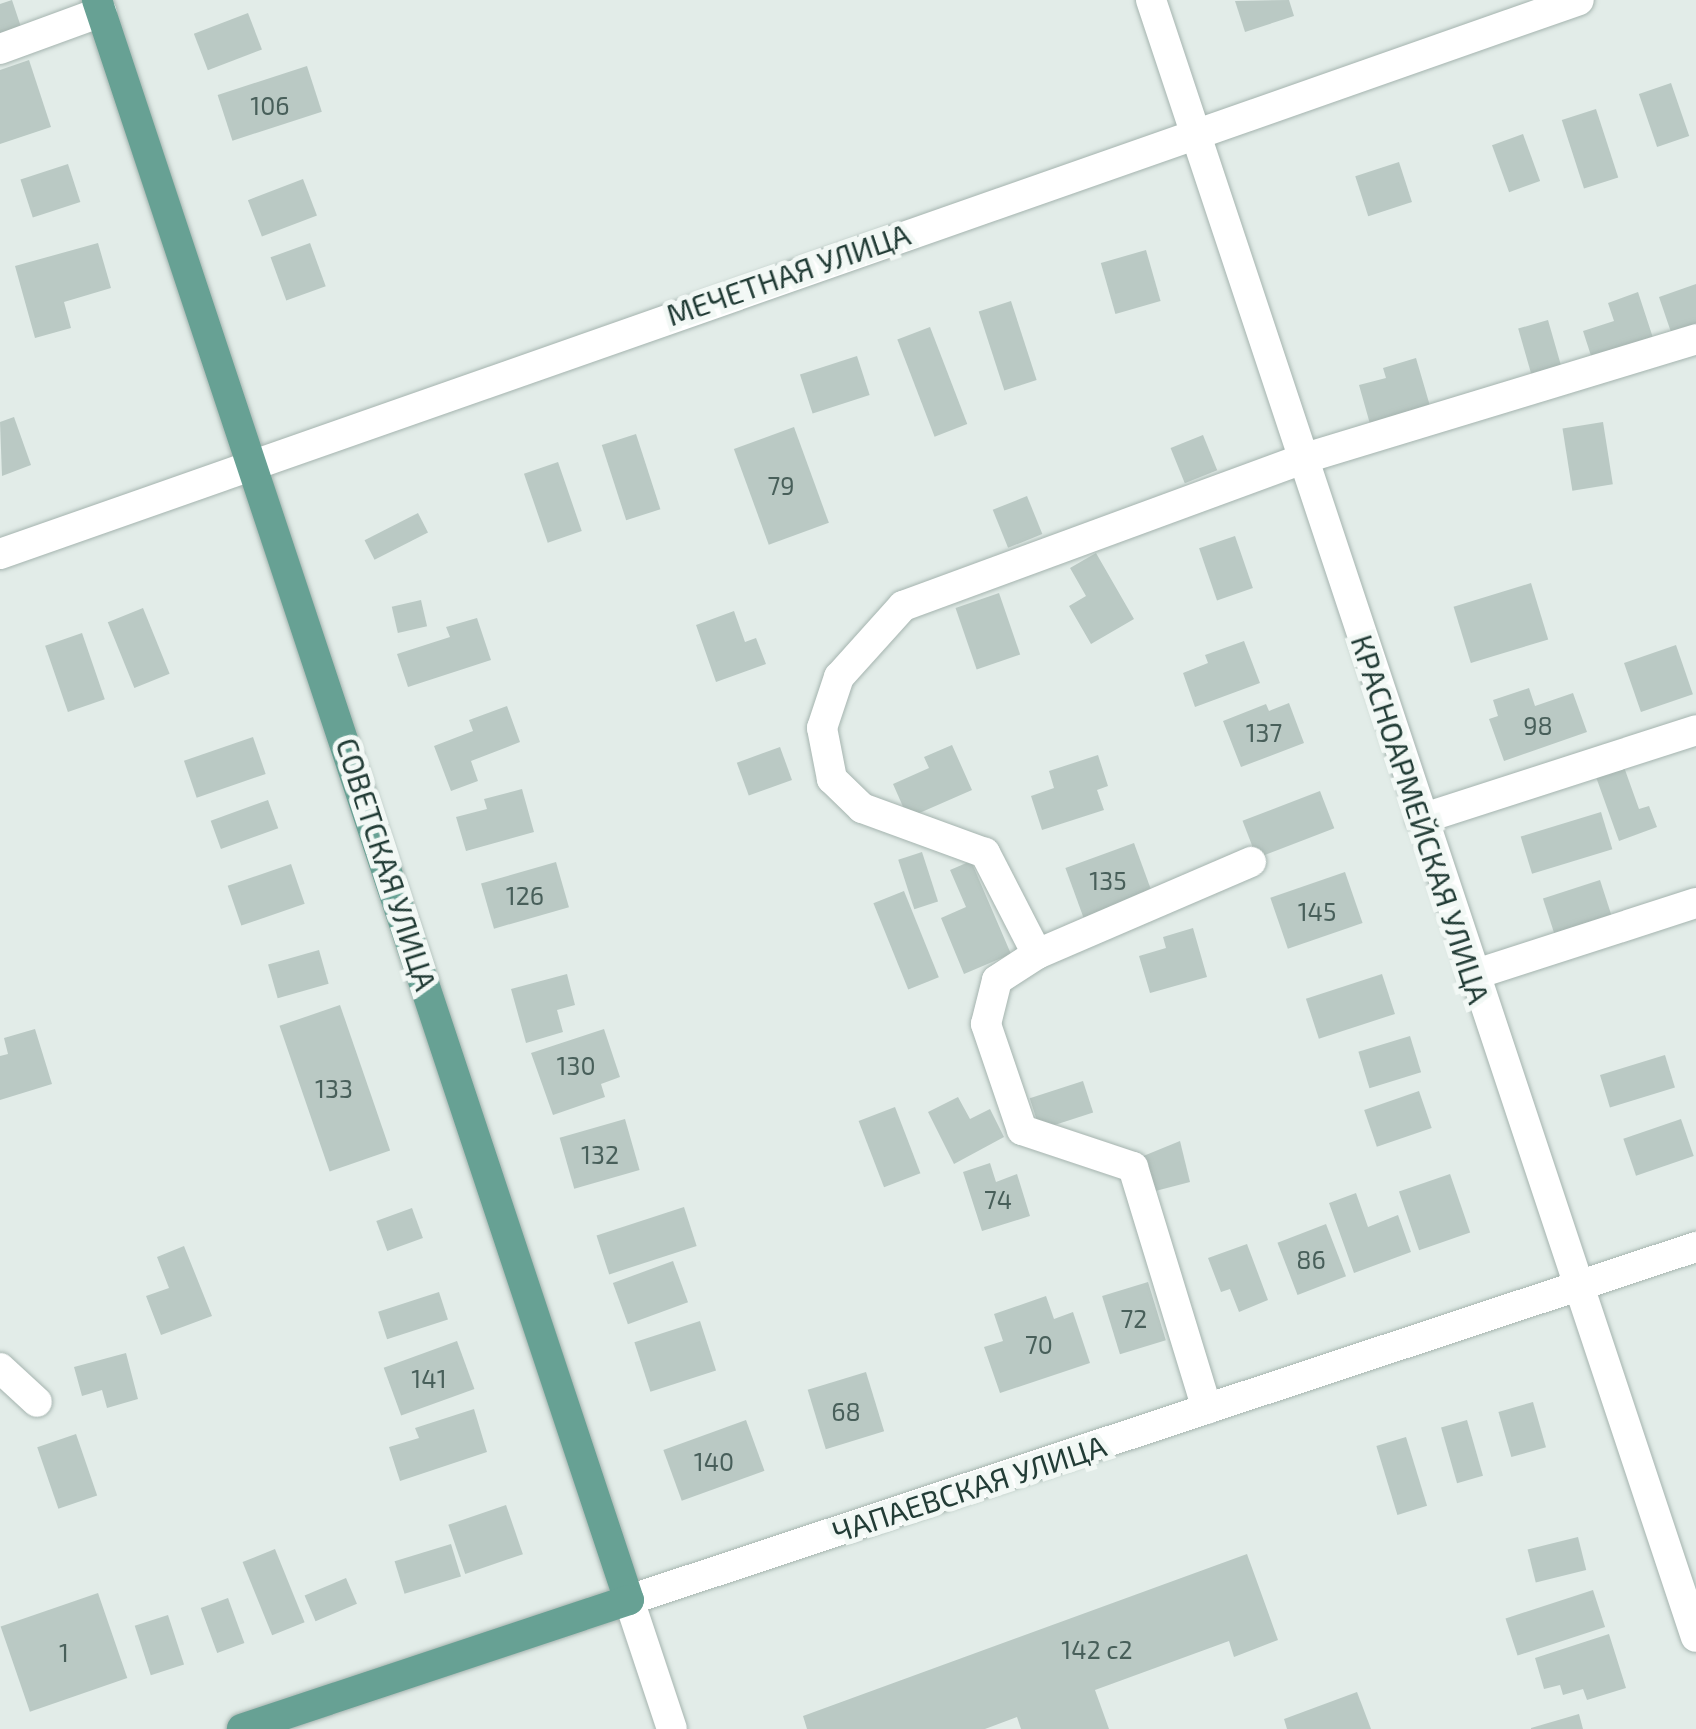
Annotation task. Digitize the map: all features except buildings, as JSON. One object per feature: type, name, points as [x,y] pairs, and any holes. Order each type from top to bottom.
[{"type":"main road","name":"СОВЕТСКАЯ УЛИЦА","points":[[99,6],[254,461],[630,1600]]},
{"type":"main road","name":"ЧАПАЕВСКАЯ УЛИЦА","points":[[242,1729],[630,1600]]},
{"type":"street","name":"КРАСНОАРМЕЙСКАЯ УЛИЦА","points":[[1151,0],[1472,976],[1696,1637]]},
{"type":"street","name":"МЕЧЕТНАЯ УЛИЦА","points":[[0,554],[254,461],[1579,0]]},
{"type":"street","points":[[0,48],[99,6]]},
{"type":"street","points":[[1037,954],[985,853],[862,808],[832,779],[822,728],[839,677],[903,606],[1302,459],[1696,339]]},
{"type":"street","points":[[1421,819],[1696,730]]},
{"type":"street","points":[[1207,1409],[1133,1167],[1022,1130],[986,1024],[998,980],[1037,954],[1250,862]]},
{"type":"street","points":[[1472,976],[1696,903]]},
{"type":"street","name":"ЧАПАЕВСКАЯ УЛИЦА","points":[[630,1600],[1696,1248]]},
{"type":"street","points":[[0,1368],[38,1402]]},
{"type":"street","name":"СОВЕТСКАЯ УЛИЦА","points":[[630,1600],[672,1729]]}]
